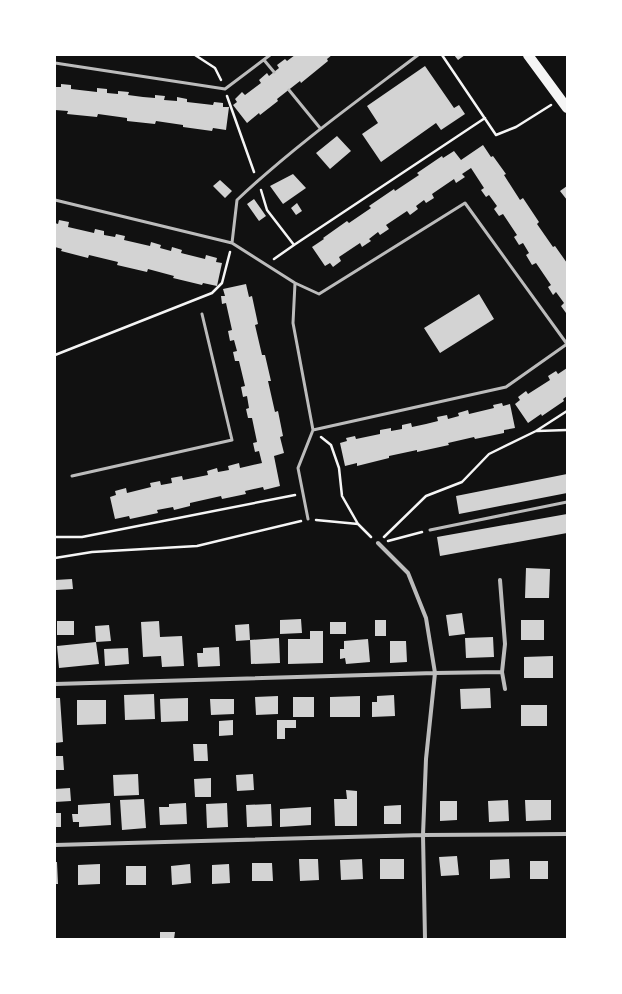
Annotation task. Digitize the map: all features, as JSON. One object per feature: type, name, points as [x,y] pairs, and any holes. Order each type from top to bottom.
[{"type":"main road","points":[[528,55],[564,97],[567,108]]},
{"type":"street","points":[[378,543],[408,573],[426,618],[435,673],[426,759],[423,835],[424,939]]},
{"type":"street","points":[[500,580],[506,644],[502,672],[505,689]]},
{"type":"street","points":[[55,684],[502,672]]},
{"type":"street","points":[[55,845],[423,835],[567,834]]},
{"type":"lane","points":[[55,63],[225,89],[270,55]]},
{"type":"lane","points":[[232,243],[237,200],[257,181],[320,128],[418,55]]},
{"type":"lane","points":[[264,60],[274,72]]},
{"type":"lane","points":[[289,90],[320,128]]},
{"type":"lane","points":[[55,200],[232,243],[295,284],[319,294],[465,203],[567,344],[506,387],[313,430]]},
{"type":"lane","points":[[295,284],[293,323],[313,430],[298,468],[308,519]]},
{"type":"lane","points":[[72,476],[232,440],[202,314]]},
{"type":"lane","points":[[430,530],[567,502]]},
{"type":"path","points":[[195,55],[215,68],[225,89],[267,210],[294,245]]},
{"type":"path","points":[[442,55],[496,135],[516,127],[540,112]]},
{"type":"path","points":[[267,265],[294,245],[485,118]]},
{"type":"path","points":[[55,355],[212,293],[222,283],[232,243]]},
{"type":"path","points":[[378,543],[426,496],[462,482],[489,454],[536,431],[567,411]]},
{"type":"path","points":[[313,430],[331,445],[339,468],[342,496],[358,524],[378,543]]},
{"type":"path","points":[[536,431],[567,430]]},
{"type":"path","points":[[55,537],[82,537],[303,494]]},
{"type":"path","points":[[55,558],[92,552],[197,546],[308,519],[358,524]]},
{"type":"path","points":[[378,543],[430,530]]},
{"type":"building","points":[[295,55],[332,55],[327,59],[328,61],[301,83],[300,81],[277,99],[278,101],[260,115],[259,113],[247,123],[233,105],[237,102],[235,99],[242,92],[245,95],[261,83],[259,80],[267,73],[269,76],[279,68],[277,65],[285,59],[287,61]]},
{"type":"building","points":[[454,55],[465,55],[458,60]]},
{"type":"building","points":[[425,66],[454,108],[459,105],[465,114],[441,130],[436,123],[381,162],[362,134],[378,123],[367,106]]},
{"type":"building","points":[[61,84],[71,85],[71,89],[97,92],[97,88],[107,89],[107,93],[118,94],[118,91],[129,92],[128,95],[143,97],[155,98],[155,95],[165,96],[164,100],[177,101],[177,97],[187,99],[187,102],[213,105],[214,102],[223,103],[223,107],[229,107],[226,130],[213,128],[212,131],[156,121],[155,124],[127,121],[127,118],[98,114],[97,117],[67,114],[68,111],[55,110],[55,87],[61,87]]},
{"type":"building","points":[[337,136],[351,151],[330,169],[316,153]]},
{"type":"building","points":[[483,145],[506,174],[504,175],[520,200],[523,198],[539,222],[537,224],[553,247],[555,246],[567,263],[566,313],[561,306],[564,303],[556,292],[553,295],[548,287],[551,285],[536,263],[532,265],[526,255],[529,253],[523,243],[519,245],[514,237],[517,235],[503,214],[499,216],[494,209],[497,206],[489,195],[486,197],[481,190],[484,188],[471,168],[462,174],[465,177],[456,183],[454,179],[432,194],[434,198],[426,203],[424,200],[416,206],[418,209],[410,215],[407,211],[386,225],[389,229],[380,235],[378,232],[369,239],[371,241],[362,247],[360,243],[339,257],[341,261],[333,267],[330,263],[325,266],[312,247],[347,221],[349,223],[371,208],[369,206],[394,189],[395,191],[419,175],[417,173],[442,156],[443,158],[454,151],[461,160]]},
{"type":"building","points":[[293,174],[306,188],[283,204],[270,186]]},
{"type":"building","points":[[220,180],[232,191],[225,198],[213,186]]},
{"type":"building","points":[[567,186],[567,200],[560,191]]},
{"type":"building","points":[[254,199],[266,216],[259,221],[247,204]]},
{"type":"building","points":[[297,203],[302,211],[296,215],[291,208]]},
{"type":"building","points":[[59,220],[69,222],[68,227],[94,233],[95,229],[104,231],[104,235],[115,237],[116,234],[125,236],[124,240],[150,246],[151,242],[161,245],[160,248],[171,251],[172,247],[182,250],[181,253],[205,259],[206,255],[217,258],[216,262],[222,263],[217,286],[203,283],[202,285],[173,278],[174,276],[148,269],[147,272],[117,265],[118,262],[89,255],[88,258],[61,251],[62,249],[55,247],[55,223],[58,224]]},
{"type":"building","points":[[246,284],[249,297],[252,296],[258,324],[255,325],[262,355],[265,355],[271,381],[268,381],[275,412],[278,411],[283,436],[280,437],[284,453],[274,456],[280,486],[264,490],[263,487],[245,491],[246,494],[222,499],[221,496],[190,503],[190,506],[174,510],[173,507],[157,510],[158,513],[130,519],[129,516],[115,519],[110,497],[116,495],[115,491],[126,488],[127,493],[151,487],[150,483],[160,481],[161,485],[172,483],[171,478],[182,476],[183,480],[208,475],[207,471],[217,468],[218,472],[229,470],[228,466],[239,463],[240,468],[262,463],[259,451],[255,452],[253,443],[257,442],[252,418],[248,418],[246,409],[249,408],[247,396],[243,397],[241,387],[245,386],[239,361],[235,361],[233,352],[237,351],[234,340],[230,341],[228,331],[232,330],[226,303],[222,304],[221,296],[225,296],[223,289]]},
{"type":"building","points":[[479,294],[494,319],[440,353],[424,328]]},
{"type":"building","points":[[567,368],[567,396],[563,399],[564,401],[542,416],[541,414],[528,423],[515,404],[520,400],[518,397],[526,391],[528,394],[550,380],[548,376],[556,371],[558,374]]},
{"type":"building","points":[[502,403],[503,406],[510,404],[515,428],[504,430],[504,433],[475,439],[474,437],[448,443],[449,445],[389,456],[389,458],[357,466],[357,463],[345,466],[340,443],[347,441],[346,438],[355,436],[356,439],[380,434],[380,430],[391,428],[391,431],[402,429],[402,425],[411,423],[412,427],[426,424],[438,421],[437,417],[447,415],[448,419],[459,416],[458,413],[468,410],[469,414],[494,408],[493,405]]},
{"type":"building","points":[[567,474],[567,493],[459,514],[456,496]]},
{"type":"building","points":[[567,514],[567,533],[440,556],[437,537]]},
{"type":"building","points":[[526,568],[550,569],[549,598],[525,598]]},
{"type":"building","points":[[72,579],[73,589],[56,590],[55,580]]},
{"type":"building","points":[[462,613],[465,634],[449,636],[446,615]]},
{"type":"building","points":[[301,619],[302,633],[280,634],[280,620]]},
{"type":"building","points":[[375,620],[386,620],[386,636],[375,636]]},
{"type":"building","points":[[521,620],[544,620],[544,640],[521,640]]},
{"type":"building","points":[[57,621],[74,621],[74,635],[57,635]]},
{"type":"building","points":[[159,621],[160,637],[182,636],[184,666],[162,667],[161,656],[143,657],[141,622]]},
{"type":"building","points":[[330,622],[346,622],[346,634],[330,634]]},
{"type":"building","points":[[249,624],[250,640],[236,641],[235,625]]},
{"type":"building","points":[[109,625],[111,641],[96,642],[95,626]]},
{"type":"building","points":[[310,631],[323,631],[323,663],[288,664],[288,639],[310,639]]},
{"type":"building","points":[[493,637],[494,657],[466,658],[465,638]]},
{"type":"building","points":[[279,638],[280,663],[251,664],[250,640]]},
{"type":"building","points":[[368,639],[370,662],[346,664],[345,658],[340,659],[340,649],[344,649],[344,641]]},
{"type":"building","points":[[390,641],[406,641],[407,662],[390,663]]},
{"type":"building","points":[[96,642],[99,664],[59,668],[57,646]]},
{"type":"building","points":[[219,647],[220,666],[198,667],[197,653],[203,653],[203,648]]},
{"type":"building","points":[[128,648],[129,664],[105,666],[104,649]]},
{"type":"building","points":[[553,656],[553,678],[524,678],[524,657]]},
{"type":"building","points":[[490,688],[491,708],[461,709],[460,689]]},
{"type":"building","points":[[154,694],[155,719],[125,720],[124,695]]},
{"type":"building","points":[[394,695],[395,716],[372,717],[372,702],[377,702],[377,696]]},
{"type":"building","points":[[278,696],[278,714],[256,715],[255,697]]},
{"type":"building","points":[[360,696],[360,717],[330,717],[330,697]]},
{"type":"building","points":[[293,697],[314,697],[314,717],[293,717]]},
{"type":"building","points":[[55,698],[60,698],[63,742],[55,743]]},
{"type":"building","points":[[188,698],[188,721],[161,722],[160,699]]},
{"type":"building","points":[[210,699],[234,699],[234,714],[211,715]]},
{"type":"building","points":[[77,700],[106,700],[106,724],[77,725]]},
{"type":"building","points":[[521,705],[547,705],[547,726],[521,726]]},
{"type":"building","points":[[233,720],[233,735],[219,736],[219,721]]},
{"type":"building","points":[[277,720],[296,720],[296,728],[285,728],[285,739],[277,739]]},
{"type":"building","points":[[193,744],[207,744],[208,761],[194,761]]},
{"type":"building","points":[[55,756],[63,756],[64,770],[55,770]]},
{"type":"building","points":[[138,774],[139,795],[114,796],[113,775]]},
{"type":"building","points":[[253,774],[254,790],[237,791],[236,775]]},
{"type":"building","points":[[211,778],[211,797],[195,797],[194,779]]},
{"type":"building","points":[[70,788],[71,801],[55,802],[55,789]]},
{"type":"building","points":[[346,790],[357,791],[357,826],[335,826],[334,799],[347,799]]},
{"type":"building","points":[[144,799],[146,828],[122,830],[120,800]]},
{"type":"building","points":[[508,800],[509,821],[489,822],[488,801]]},
{"type":"building","points":[[525,800],[551,800],[551,820],[526,821]]},
{"type":"building","points":[[440,801],[457,801],[457,820],[440,821]]},
{"type":"building","points":[[110,803],[111,825],[79,827],[79,822],[73,822],[72,814],[78,814],[78,805]]},
{"type":"building","points":[[186,803],[187,824],[160,825],[159,807],[169,807],[169,804]]},
{"type":"building","points":[[227,803],[228,827],[207,828],[206,804]]},
{"type":"building","points":[[271,804],[272,826],[247,827],[246,805]]},
{"type":"building","points":[[55,805],[56,813],[61,813],[61,827],[55,827]]},
{"type":"building","points":[[401,805],[401,824],[384,824],[384,806]]},
{"type":"building","points":[[311,807],[311,825],[280,827],[280,809]]},
{"type":"building","points":[[457,856],[459,875],[441,876],[439,857]]},
{"type":"building","points":[[299,859],[318,859],[319,880],[300,881]]},
{"type":"building","points":[[362,859],[363,879],[341,880],[340,860]]},
{"type":"building","points":[[380,859],[404,859],[404,879],[380,879]]},
{"type":"building","points":[[509,859],[510,878],[490,879],[490,860]]},
{"type":"building","points":[[530,861],[548,861],[548,879],[530,879]]},
{"type":"building","points":[[55,862],[57,862],[58,884],[55,884]]},
{"type":"building","points":[[252,863],[272,863],[273,881],[252,881]]},
{"type":"building","points":[[100,864],[100,884],[78,885],[78,865]]},
{"type":"building","points":[[190,864],[191,883],[172,885],[171,866]]},
{"type":"building","points":[[229,864],[230,883],[212,884],[212,865]]},
{"type":"building","points":[[126,866],[146,866],[146,885],[126,885]]},
{"type":"building","points":[[160,932],[175,932],[174,939],[160,939]]}]
